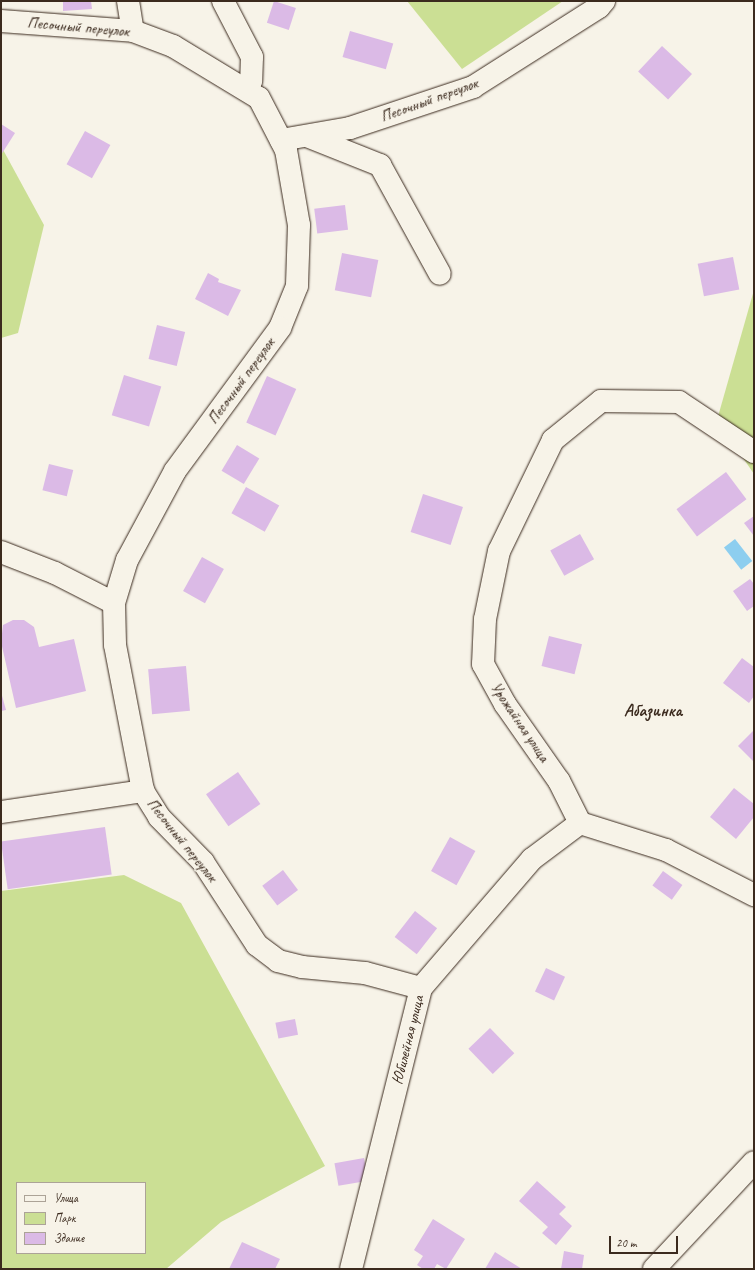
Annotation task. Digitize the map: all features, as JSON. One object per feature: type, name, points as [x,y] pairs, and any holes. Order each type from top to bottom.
[{"type":"street","points":[[128,1],[133,31]]},
{"type":"street","points":[[223,1],[252,57],[251,81],[247,90]]},
{"type":"street","name":"Песочный переулок","points":[[281,140],[350,128],[472,87],[599,7],[604,1]]},
{"type":"street","name":"Песочный переулок","points":[[1,21],[133,31],[173,46],[260,98],[286,150],[299,225],[296,286],[280,328],[175,471],[127,560],[114,603],[115,644],[143,791],[159,816],[203,862],[257,945],[278,961],[302,967],[365,974],[421,988]]},
{"type":"street","points":[[308,136],[380,166],[440,274]]},
{"type":"street","name":"Урожайная улица","points":[[580,823],[559,780],[504,704],[483,664],[484,619],[499,551],[553,440],[600,401],[679,402],[754,452]]},
{"type":"street","points":[[1,552],[54,573],[114,603]]},
{"type":"street","points":[[1,812],[72,800],[143,791]]},
{"type":"street","points":[[580,823],[666,850],[754,894]]},
{"type":"street","name":"Юбилейная улица","points":[[350,1269],[421,988],[532,859],[580,823]]},
{"type":"street","points":[[654,1269],[754,1162]]},
{"type":"green space","points":[[407,1],[563,1],[462,69]]},
{"type":"green space","points":[[1,146],[44,225],[18,333],[1,338]]},
{"type":"green space","points":[[754,290],[754,474],[717,420]]},
{"type":"green space","points":[[124,875],[181,903],[325,1166],[221,1222],[166,1269],[1,1269],[1,891]]},
{"type":"water","points":[[735,539],[752,561],[741,570],[724,548]]},
{"type":"building","points":[[63,1],[91,1],[92,9],[63,11]]},
{"type":"building","points":[[274,1],[296,8],[289,30],[267,23]]},
{"type":"building","points":[[350,31],[393,43],[386,69],[343,57]]},
{"type":"building","points":[[662,46],[692,74],[668,100],[638,72]]},
{"type":"building","points":[[1,124],[15,133],[1,155]]},
{"type":"building","points":[[85,131],[110,145],[92,178],[67,164]]},
{"type":"building","points":[[345,205],[348,230],[317,234],[314,209]]},
{"type":"building","points":[[342,253],[378,260],[371,297],[335,290]]},
{"type":"building","points":[[733,257],[739,289],[704,296],[698,264]]},
{"type":"building","points":[[208,273],[219,279],[218,282],[241,290],[228,316],[195,299]]},
{"type":"building","points":[[157,325],[185,332],[177,366],[149,359]]},
{"type":"building","points":[[124,375],[161,386],[149,427],[112,415]]},
{"type":"building","points":[[267,376],[296,389],[275,436],[246,423]]},
{"type":"building","points":[[237,445],[259,458],[244,484],[222,471]]},
{"type":"building","points":[[49,464],[73,470],[67,496],[42,490]]},
{"type":"building","points":[[726,472],[746,499],[697,536],[676,509]]},
{"type":"building","points":[[246,487],[279,505],[265,532],[231,513]]},
{"type":"building","points":[[423,494],[463,507],[451,545],[411,532]]},
{"type":"building","points":[[754,516],[754,536],[744,523]]},
{"type":"building","points":[[580,534],[594,559],[564,576],[550,550]]},
{"type":"building","points":[[202,557],[224,569],[205,603],[183,591]]},
{"type":"building","points":[[750,579],[754,584],[754,606],[747,611],[733,591]]},
{"type":"building","points":[[13,620],[24,620],[34,627],[39,647],[74,639],[86,691],[16,708],[1,642],[3,625]]},
{"type":"building","points":[[549,636],[582,644],[574,674],[542,666]]},
{"type":"building","points":[[742,658],[754,667],[754,696],[749,703],[723,683]]},
{"type":"building","points":[[186,666],[190,711],[152,714],[148,669]]},
{"type":"building","points":[[1,692],[6,710],[1,711]]},
{"type":"building","points":[[754,730],[754,762],[738,746]]},
{"type":"building","points":[[238,772],[260,804],[228,826],[206,794]]},
{"type":"building","points":[[734,788],[754,804],[754,817],[736,839],[710,817]]},
{"type":"building","points":[[105,827],[112,875],[8,889],[1,842]]},
{"type":"building","points":[[450,837],[475,851],[456,885],[431,871]]},
{"type":"building","points":[[283,870],[298,890],[277,906],[262,886]]},
{"type":"building","points":[[663,871],[682,885],[672,900],[652,886]]},
{"type":"building","points":[[415,911],[437,928],[417,954],[395,937]]},
{"type":"building","points":[[546,968],[565,977],[554,1000],[535,992]]},
{"type":"building","points":[[295,1019],[298,1035],[278,1039],[275,1023]]},
{"type":"building","points":[[490,1028],[514,1053],[493,1074],[468,1049]]},
{"type":"building","points":[[364,1158],[368,1181],[338,1186],[334,1163]]},
{"type":"building","points":[[537,1181],[566,1207],[559,1214],[572,1226],[556,1245],[542,1233],[548,1227],[519,1201]]},
{"type":"building","points":[[433,1219],[465,1239],[446,1269],[437,1264],[434,1269],[423,1269],[417,1265],[423,1256],[414,1250]]},
{"type":"building","points":[[242,1242],[280,1259],[275,1269],[229,1269]]},
{"type":"building","points":[[564,1251],[584,1255],[582,1269],[561,1269]]},
{"type":"building","points":[[495,1252],[522,1269],[485,1269]]},
{"type":"district","name":"Абазинка","points":[[653,711]]}]
